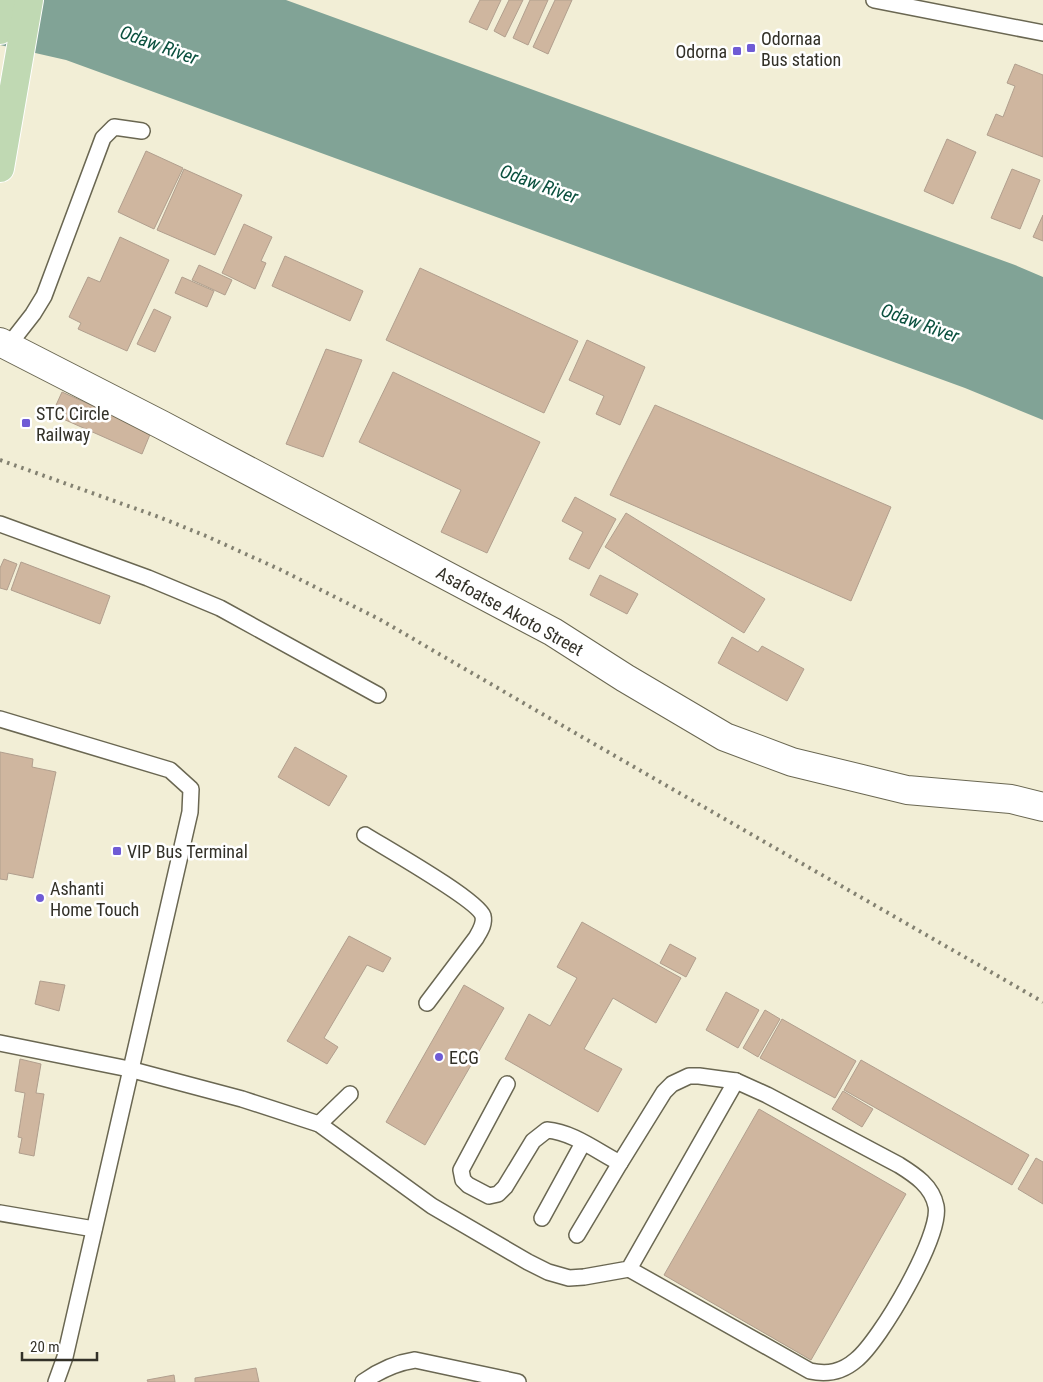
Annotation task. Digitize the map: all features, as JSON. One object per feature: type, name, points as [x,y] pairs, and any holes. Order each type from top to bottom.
[{"type":"main road","points":[[0,30],[6,0]]},
{"type":"main road","points":[[0,168],[29,0]]},
{"type":"street","name":"Asafoatse Akoto Street","points":[[4,344],[553,632],[725,738],[792,762],[907,790],[1011,799],[1043,807]]},
{"type":"lane","points":[[874,0],[1043,33]]},
{"type":"lane","points":[[4,344],[33,314],[44,296],[103,138],[114,126],[142,131]]},
{"type":"lane","points":[[0,524],[148,578],[220,608],[378,695]]},
{"type":"lane","points":[[0,719],[170,770],[191,789],[190,812],[129,1069],[119,1123],[65,1357],[56,1382]]},
{"type":"lane","points":[[365,835],[462,896],[480,911],[483,918],[482,928],[476,938],[427,1003]]},
{"type":"lane","points":[[0,1043],[129,1069],[251,1102],[319,1124],[432,1206],[528,1262],[548,1272],[569,1278],[584,1278],[629,1269],[810,1371],[822,1373],[838,1372],[857,1360],[882,1330],[911,1278],[935,1227],[937,1207],[931,1191],[915,1175],[767,1095],[736,1081],[689,1076],[672,1084],[664,1092],[578,1235]]},
{"type":"lane","points":[[629,1269],[736,1081]]},
{"type":"lane","points":[[507,1084],[460,1170],[463,1180],[468,1185],[489,1196],[498,1194],[505,1187],[533,1141],[548,1130],[556,1130],[620,1163]]},
{"type":"lane","points":[[319,1124],[350,1094]]},
{"type":"lane","points":[[542,1218],[583,1143]]},
{"type":"lane","points":[[0,1213],[94,1229]]},
{"type":"lane","points":[[363,1382],[377,1372],[398,1363],[415,1360],[518,1382]]},
{"type":"water","name":"Odaw River","points":[[0,0],[286,0],[1015,265],[1043,277],[1043,420],[965,388],[66,60],[0,45]]},
{"type":"building","points":[[480,0],[501,0],[487,30],[469,22]]},
{"type":"building","points":[[509,0],[523,0],[505,37],[494,31]]},
{"type":"building","points":[[530,0],[548,0],[528,45],[513,38]]},
{"type":"building","points":[[555,0],[572,0],[548,54],[533,47]]},
{"type":"building","points":[[1015,64],[1043,75],[1043,157],[987,135],[996,114],[1003,117],[1015,86],[1007,83]]},
{"type":"building","points":[[947,139],[976,152],[953,204],[924,191]]},
{"type":"building","points":[[146,151],[183,168],[154,229],[118,212]]},
{"type":"building","points":[[184,169],[242,195],[215,255],[157,230]]},
{"type":"building","points":[[1012,169],[1040,180],[1020,229],[991,218]]},
{"type":"building","points":[[1043,215],[1043,241],[1033,237]]},
{"type":"building","points":[[244,224],[272,237],[261,261],[266,263],[255,289],[222,273]]},
{"type":"building","points":[[120,237],[169,260],[127,351],[78,329],[81,323],[69,317],[88,277],[100,282]]},
{"type":"building","points":[[285,256],[363,291],[350,321],[272,286]]},
{"type":"building","points":[[199,265],[232,280],[225,295],[192,280]]},
{"type":"building","points":[[420,268],[578,341],[544,413],[386,340]]},
{"type":"building","points":[[182,277],[214,291],[207,307],[175,293]]},
{"type":"building","points":[[154,309],[171,317],[155,352],[137,344]]},
{"type":"building","points":[[587,340],[645,367],[620,425],[596,414],[604,396],[569,380]]},
{"type":"building","points":[[326,349],[362,360],[323,457],[286,444]]},
{"type":"building","points":[[393,372],[540,442],[487,553],[441,532],[461,490],[359,442]]},
{"type":"building","points":[[62,392],[151,432],[142,454],[52,414]]},
{"type":"building","points":[[655,405],[891,507],[851,601],[610,495]]},
{"type":"building","points":[[575,497],[616,519],[589,569],[569,559],[583,532],[562,521]]},
{"type":"building","points":[[626,513],[765,599],[744,633],[605,547]]},
{"type":"building","points":[[4,559],[17,564],[7,590],[0,588],[0,568]]},
{"type":"building","points":[[21,562],[110,596],[100,624],[11,590]]},
{"type":"building","points":[[600,575],[638,594],[627,614],[590,595]]},
{"type":"building","points":[[732,637],[758,652],[762,646],[804,669],[787,701],[718,663]]},
{"type":"building","points":[[295,747],[347,776],[329,806],[278,777]]},
{"type":"building","points":[[0,752],[33,759],[32,767],[56,772],[33,878],[8,873],[7,880],[0,879]]},
{"type":"building","points":[[582,922],[681,978],[656,1023],[613,998],[584,1049],[622,1069],[598,1112],[505,1059],[529,1014],[550,1026],[577,978],[557,967]]},
{"type":"building","points":[[349,936],[391,958],[383,972],[367,965],[324,1038],[338,1047],[327,1064],[287,1041]]},
{"type":"building","points":[[670,944],[696,958],[686,977],[660,963]]},
{"type":"building","points":[[40,981],[65,985],[59,1011],[35,1004]]},
{"type":"building","points":[[464,985],[504,1008],[425,1145],[386,1122]]},
{"type":"building","points":[[726,992],[759,1010],[738,1048],[706,1030]]},
{"type":"building","points":[[765,1010],[780,1019],[758,1057],[743,1048]]},
{"type":"building","points":[[782,1019],[856,1061],[835,1098],[760,1058]]},
{"type":"building","points":[[20,1059],[41,1064],[36,1093],[44,1094],[34,1156],[19,1153],[22,1138],[18,1137],[25,1093],[15,1091]]},
{"type":"building","points":[[861,1060],[1029,1155],[1012,1185],[844,1090]]},
{"type":"building","points":[[843,1091],[873,1109],[862,1127],[832,1109]]},
{"type":"building","points":[[759,1109],[906,1194],[811,1360],[664,1275]]},
{"type":"building","points":[[1036,1158],[1043,1162],[1043,1204],[1018,1189]]},
{"type":"building","points":[[256,1368],[259,1382],[195,1382],[195,1378]]},
{"type":"building","points":[[174,1375],[175,1382],[148,1382],[147,1380]]},
{"type":"railway","points":[[0,460],[159,517],[206,536],[281,570],[379,619],[1043,1002]]},
{"type":"place","name":"Odornaa Bus station","points":[[751,48]]},
{"type":"place","name":"Odorna","points":[[737,51]]},
{"type":"place","name":"STC Circle Railway","points":[[26,423]]},
{"type":"place","name":"VIP Bus Terminal","points":[[117,851]]},
{"type":"place","name":"Ashanti Home Touch","points":[[40,898]]},
{"type":"place","name":"ECG","points":[[439,1057]]}]
